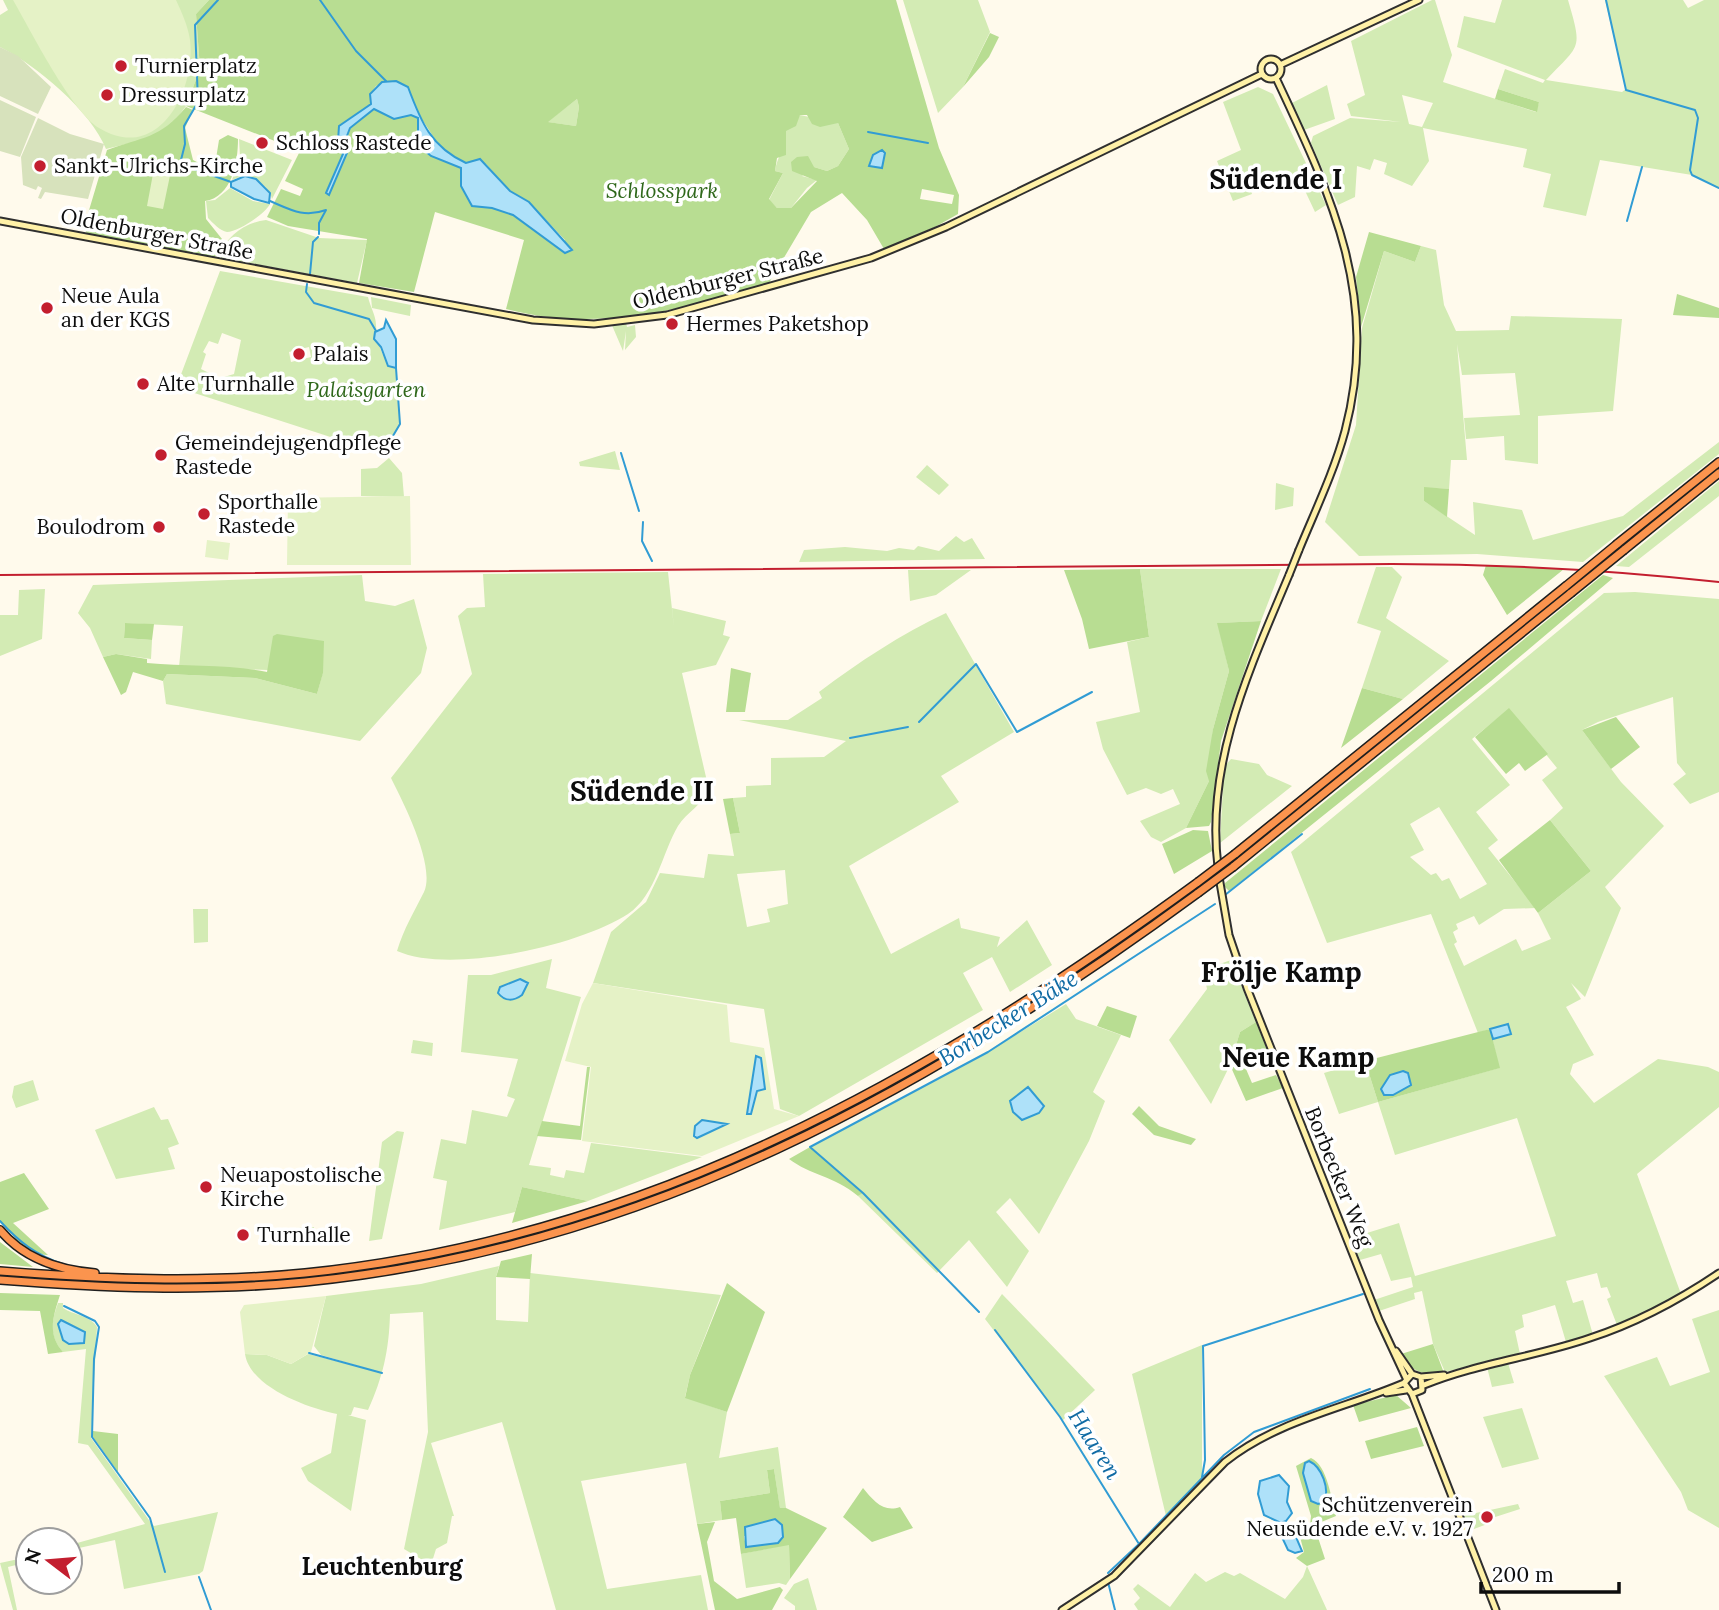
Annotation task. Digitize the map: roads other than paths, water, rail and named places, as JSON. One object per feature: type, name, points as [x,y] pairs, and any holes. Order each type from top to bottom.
[{"type":"highway","points":[[1621,547],[1719,462]]},
{"type":"highway","points":[[0,1271],[158,1279],[301,1273],[428,1255],[543,1229],[686,1181],[822,1119],[918,1068],[1046,989],[1198,882],[1621,547],[1719,473]]},
{"type":"highway","points":[[0,1280],[158,1288],[302,1282],[463,1258],[599,1221],[747,1164],[880,1099],[1007,1025],[1198,893],[1569,589]]},
{"type":"highway","points":[[0,1230],[18,1249],[56,1267],[89,1273],[148,1275],[158,1279]]},
{"type":"street","points":[[1280,65],[1419,0]]},
{"type":"street","points":[[1268,60],[1275,60],[1280,65],[1280,74],[1276,78],[1266,78],[1262,74],[1262,64],[1268,60]]},
{"type":"street","name":"Oldenburger Straße","points":[[0,221],[533,320],[577,324],[626,322],[691,308],[900,247],[1262,74]]},
{"type":"street","name":"Borbecker Weg","points":[[1276,78],[1330,199],[1350,262],[1358,340],[1349,413],[1331,473],[1239,699],[1223,756],[1216,828],[1223,905],[1247,988],[1496,1610]]},
{"type":"street","points":[[1407,1386],[1412,1374],[1421,1377],[1447,1374],[1589,1339],[1683,1297],[1719,1273]]},
{"type":"street","name":"Borbecker Weg","points":[[1388,1340],[1412,1374]]},
{"type":"street","points":[[1062,1610],[1114,1576],[1225,1462],[1244,1448],[1286,1425],[1376,1394],[1407,1386],[1420,1392],[1424,1385],[1447,1374]]},
{"type":"street","points":[[1421,1377],[1424,1385]]},
{"type":"street","name":"Borbecker Weg","points":[[1420,1392],[1420,1415]]},
{"type":"water","points":[[396,81],[408,87],[423,122],[444,149],[466,163],[480,159],[510,191],[529,202],[572,250],[565,253],[513,215],[492,208],[472,206],[461,186],[461,168],[431,156],[418,145],[418,118],[411,115],[394,119],[374,109],[350,128],[345,141],[347,153],[329,195],[326,193],[343,154],[338,141],[339,126],[371,104],[370,94],[382,82]]},
{"type":"water","points":[[882,150],[885,153],[882,168],[869,166],[873,155]]},
{"type":"water","points":[[245,176],[256,179],[270,193],[269,203],[254,199],[231,187],[231,182]]},
{"type":"water","points":[[386,320],[396,339],[396,368],[388,366],[381,347],[374,339],[375,332],[384,328]]},
{"type":"water","points":[[520,979],[528,983],[519,997],[507,999],[498,993],[500,987]]},
{"type":"water","points":[[1508,1024],[1511,1034],[1493,1039],[1490,1029]]},
{"type":"water","points":[[756,1056],[761,1058],[765,1089],[757,1091],[751,1114],[747,1114]]},
{"type":"water","points":[[1403,1071],[1408,1073],[1411,1085],[1393,1095],[1384,1095],[1381,1089],[1390,1075]]},
{"type":"water","points":[[1028,1087],[1044,1106],[1039,1113],[1022,1120],[1013,1112],[1010,1101]]},
{"type":"water","points":[[702,1120],[727,1124],[697,1138],[694,1136],[695,1126]]},
{"type":"water","points":[[61,1320],[85,1332],[84,1343],[69,1344],[63,1340],[58,1324]]},
{"type":"water","points":[[1309,1461],[1318,1468],[1325,1485],[1326,1497],[1324,1502],[1318,1504],[1311,1501],[1303,1473],[1305,1463]]},
{"type":"water","points":[[1279,1475],[1289,1486],[1287,1502],[1292,1513],[1281,1523],[1264,1515],[1258,1494],[1260,1481]]},
{"type":"water","points":[[775,1519],[782,1525],[783,1537],[778,1543],[746,1547],[745,1527]]},
{"type":"water","points":[[1283,1527],[1293,1530],[1302,1551],[1295,1553],[1288,1550],[1280,1533]]},
{"type":"waterway","points":[[218,0],[195,25],[198,102],[184,126],[185,144],[180,164],[231,182]]},
{"type":"waterway","points":[[320,0],[356,51],[386,81]]},
{"type":"waterway","points":[[1606,0],[1626,90],[1695,110],[1698,118],[1690,170],[1692,175],[1719,188]]},
{"type":"waterway","points":[[868,132],[928,143]]},
{"type":"waterway","points":[[1627,221],[1642,167]]},
{"type":"waterway","points":[[270,201],[304,213],[326,210],[319,223],[319,234]]},
{"type":"waterway","points":[[310,274],[313,242],[318,237]]},
{"type":"waterway","points":[[307,284],[306,292],[314,303],[369,319],[376,331]]},
{"type":"waterway","points":[[387,446],[400,424],[396,368]]},
{"type":"waterway","points":[[621,453],[639,511]]},
{"type":"waterway","points":[[643,522],[642,541],[652,561]]},
{"type":"waterway","points":[[919,722],[976,664],[1017,732],[1092,692]]},
{"type":"waterway","points":[[850,738],[908,727]]},
{"type":"waterway","name":"Borbecker Bäke","points":[[1225,895],[1302,834]]},
{"type":"waterway","name":"Borbecker Bäke","points":[[979,1312],[863,1193],[810,1147],[988,1052],[1215,904]]},
{"type":"waterway","points":[[0,1221],[28,1247],[63,1264]]},
{"type":"waterway","points":[[1202,1477],[1205,1460],[1203,1346],[1363,1294]]},
{"type":"waterway","points":[[64,1306],[95,1321],[99,1327],[94,1359],[92,1437],[150,1518],[165,1572]]},
{"type":"waterway","name":"Haaren","points":[[995,1330],[1060,1417],[1139,1544],[1108,1573]]},
{"type":"waterway","points":[[309,1353],[382,1373]]},
{"type":"waterway","points":[[1139,1544],[1224,1455],[1254,1432],[1370,1389]]},
{"type":"waterway","points":[[199,1577],[211,1610]]},
{"type":"waterway","name":"Haaren","points":[[1108,1582],[1115,1610]]},
{"type":"railway","points":[[0,575],[1392,564],[1556,568],[1719,582]]},
{"type":"place","name":"Turnierplatz","points":[[121,66]]},
{"type":"place","name":"Dressurplatz","points":[[107,95]]},
{"type":"place","name":"Schloss Rastede","points":[[262,143]]},
{"type":"place","name":"Sankt-Ulrichs-Kirche","points":[[40,166]]},
{"type":"place","name":"Neue Aula an der KGS","points":[[47,308]]},
{"type":"place","name":"Hermes Paketshop","points":[[672,324]]},
{"type":"place","name":"Palais","points":[[299,354]]},
{"type":"place","name":"Alte Turnhalle","points":[[143,384]]},
{"type":"place","name":"Gemeindejugendpflege Rastede","points":[[161,455]]},
{"type":"place","name":"Sporthalle Rastede","points":[[204,514]]},
{"type":"place","name":"Boulodrom","points":[[159,527]]},
{"type":"place","name":"Neuapostolische Kirche","points":[[206,1187]]},
{"type":"place","name":"Turnhalle","points":[[243,1235]]},
{"type":"place","name":"Schützenverein Neusüdende e.V. v. 1927","points":[[1487,1517]]},
{"type":"district","name":"Südende I","points":[[1276,179]]},
{"type":"district","name":"Südende II","points":[[642,791]]},
{"type":"district","name":"Frölje Kamp","points":[[1281,972]]},
{"type":"district","name":"Neue Kamp","points":[[1298,1057]]},
{"type":"district","name":"Leuchtenburg","points":[[382,1567]]},
{"type":"park label","name":"Schlosspark","points":[[662,191]]},
{"type":"park label","name":"Palaisgarten","points":[[366,390]]}]
